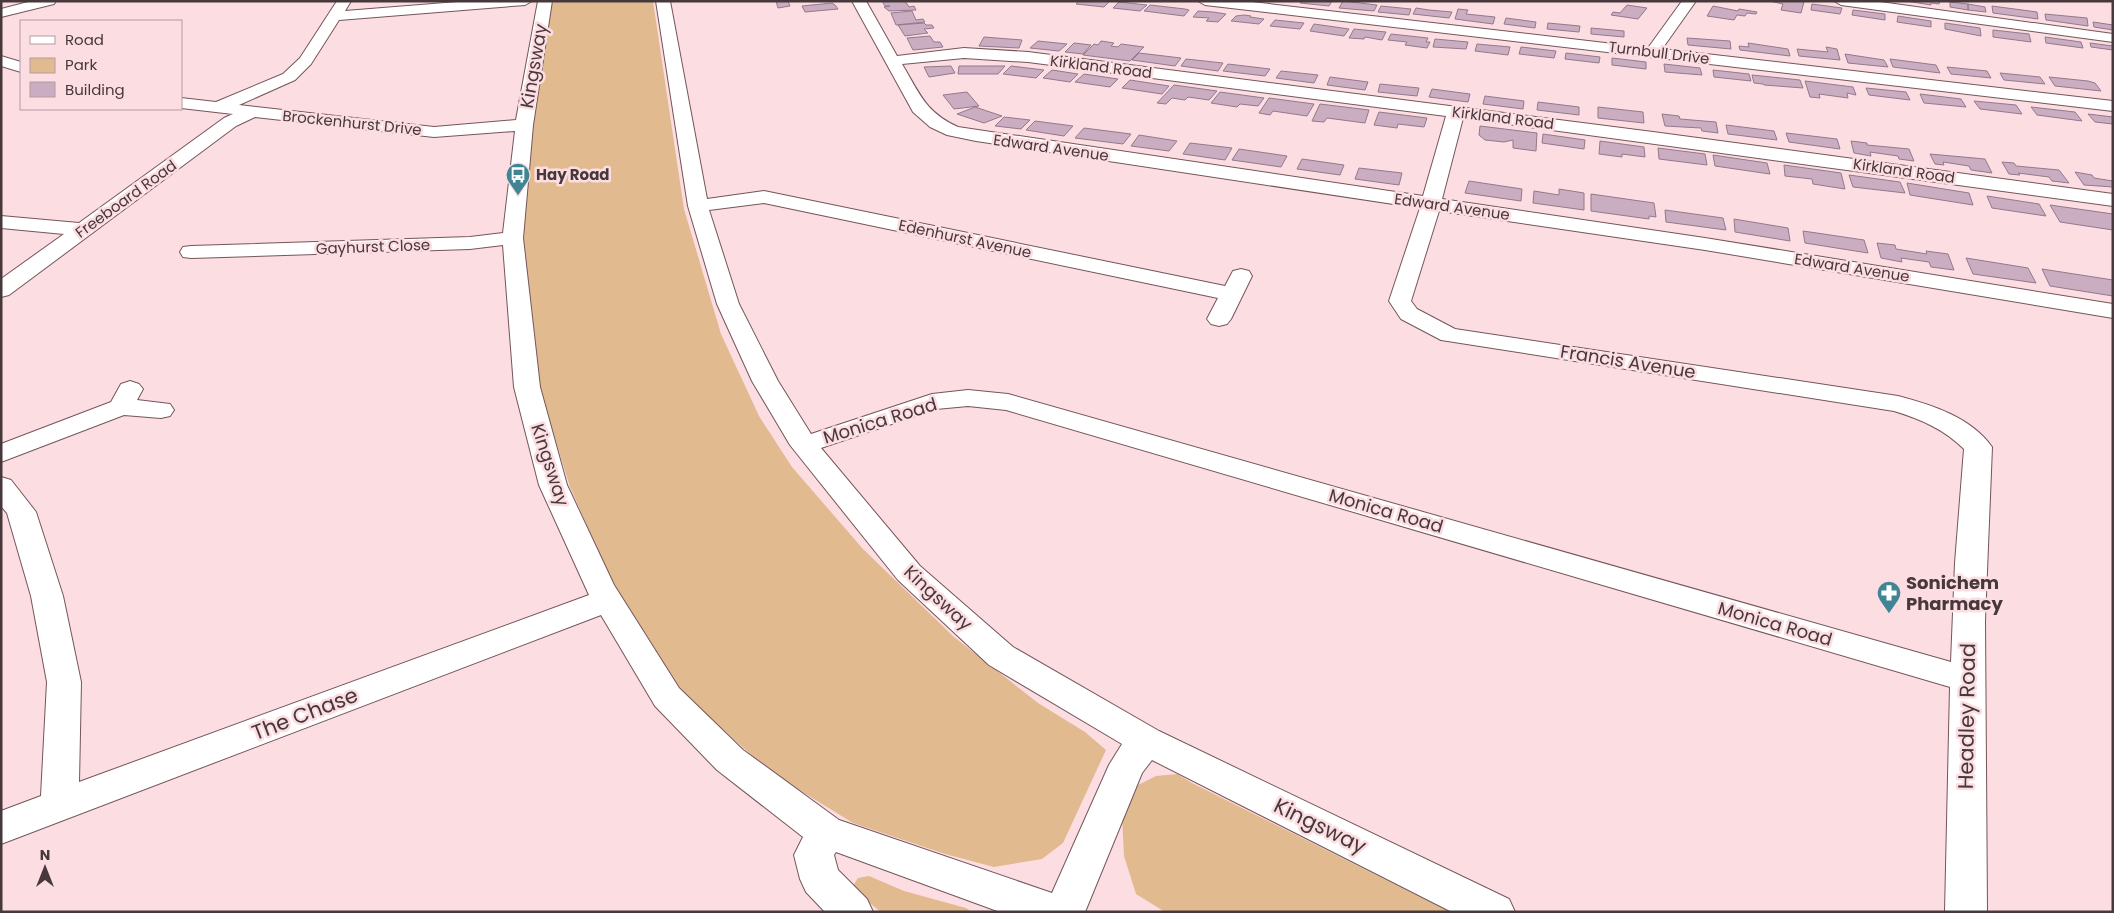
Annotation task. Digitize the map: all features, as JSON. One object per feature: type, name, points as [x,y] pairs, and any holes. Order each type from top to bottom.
[{"type":"street","points":[[1,14],[49,1]]},
{"type":"street","points":[[217,108],[289,77],[306,61],[344,1]]},
{"type":"street","points":[[335,16],[525,1]]},
{"type":"street","name":"Kingsway","points":[[545,1],[524,125],[513,238],[527,387],[553,485],[599,586],[666,697],[730,760],[826,832],[1052,912]]},
{"type":"street","name":"Kingsway","points":[[663,1],[698,206],[728,304],[765,381],[804,445],[909,573],[1001,656],[1146,741],[1494,912]]},
{"type":"street","name":"Edward Avenue","points":[[859,1],[919,108],[936,123],[953,131],[976,136],[1705,244],[2113,311]]},
{"type":"street","name":"Turnbull Drive","points":[[1205,1],[2113,106]]},
{"type":"street","points":[[1653,52],[1689,1]]},
{"type":"street","points":[[1841,1],[2113,38]]},
{"type":"street","name":"Kirkland Road","points":[[892,61],[957,54],[994,54],[1456,112],[2113,200]]},
{"type":"street","name":"Brockenhurst Drive","points":[[182,103],[434,132],[524,125]]},
{"type":"street","name":"Freeboard Road","points":[[1,290],[230,122],[253,111]]},
{"type":"street","name":"Francis Avenue","points":[[1456,112],[1431,204],[1400,301],[1408,314],[1449,335],[1898,404],[1933,415],[1963,431],[1978,447],[1972,520]]},
{"type":"street","name":"Edenhurst Avenue","points":[[698,206],[764,197],[1237,285],[1219,319]]},
{"type":"street","points":[[1,222],[84,230]]},
{"type":"street","points":[[233,251],[252,233]]},
{"type":"street","name":"Gayhurst Close","points":[[191,252],[470,243],[513,238]]},
{"type":"street","points":[[1,454],[126,398],[161,410]]},
{"type":"street","name":"Monica Road","points":[[804,445],[932,402],[968,398],[1008,402],[1966,679]]},
{"type":"street","points":[[1,486],[21,512],[47,596],[64,682],[60,806]]},
{"type":"street","name":"Headley Road","points":[[1966,912],[1966,679],[1972,520]]},
{"type":"street","name":"The Chase","points":[[1,828],[608,600]]},
{"type":"street","points":[[1064,912],[1127,766],[1146,741]]},
{"type":"street","points":[[826,832],[814,855],[820,878],[852,912]]},
{"type":"green space","points":[[558,1],[653,1],[684,209],[721,334],[759,416],[792,467],[863,549],[954,637],[1038,703],[1085,732],[1106,750],[1063,843],[1042,859],[994,867],[945,854],[853,823],[770,772],[683,693],[617,593],[570,487],[536,378],[522,227],[531,119],[538,92],[541,57],[551,4]]},
{"type":"green space","points":[[1177,774],[1450,912],[1165,912],[1136,894],[1124,856],[1122,817],[1136,786],[1156,776]]},
{"type":"green space","points":[[869,876],[904,891],[966,908],[972,912],[881,912],[861,896],[853,886],[858,878]]},
{"type":"building","points":[[776,1],[788,1],[790,6],[778,8]]},
{"type":"building","points":[[882,1],[905,1],[909,7],[914,6],[916,10],[889,11],[884,7],[890,6],[885,6]]},
{"type":"building","points":[[1079,1],[1110,1],[1104,7],[1076,4]]},
{"type":"building","points":[[1301,1],[1332,1],[1329,6],[1300,3]]},
{"type":"building","points":[[1343,1],[1377,5],[1374,11],[1339,8]]},
{"type":"building","points":[[1769,1],[1804,2],[1801,13],[1781,10],[1783,4]]},
{"type":"building","points":[[1906,1],[1940,1],[1939,4],[1931,3],[1931,5]]},
{"type":"building","points":[[1119,2],[1147,5],[1140,11],[1113,8]]},
{"type":"building","points":[[1950,2],[1968,4],[1968,10],[1950,7]]},
{"type":"building","points":[[832,3],[838,9],[805,12],[802,6]]},
{"type":"building","points":[[1812,4],[1842,8],[1840,14],[1811,10]]},
{"type":"building","points":[[1968,4],[1985,7],[1986,12],[1968,10]]},
{"type":"building","points":[[1150,5],[1189,10],[1184,16],[1144,11]]},
{"type":"building","points":[[1627,5],[1647,8],[1638,19],[1611,15],[1613,12],[1620,13]]},
{"type":"building","points":[[1381,6],[1411,9],[1409,15],[1378,12]]},
{"type":"building","points":[[1713,6],[1738,11],[1739,9],[1757,12],[1756,14],[1747,13],[1745,16],[1737,15],[1734,20],[1707,16]]},
{"type":"building","points":[[1992,6],[2037,12],[2038,19],[1993,13]]},
{"type":"building","points":[[1416,8],[1452,12],[1449,18],[1413,14]]},
{"type":"building","points":[[1458,9],[1468,10],[1466,14],[1495,17],[1493,24],[1455,19]]},
{"type":"building","points":[[1853,10],[1885,14],[1885,20],[1852,15]]},
{"type":"building","points":[[912,11],[916,20],[923,19],[925,22],[896,25],[891,13]]},
{"type":"building","points":[[1198,11],[1226,14],[1218,22],[1206,21],[1209,18],[1193,17]]},
{"type":"building","points":[[2045,14],[2087,18],[2088,26],[2046,20]]},
{"type":"building","points":[[1244,15],[1264,19],[1259,24],[1231,21],[1236,16]]},
{"type":"building","points":[[1898,16],[1931,21],[1931,27],[1897,22]]},
{"type":"building","points":[[1506,18],[1536,22],[1535,28],[1504,24]]},
{"type":"building","points":[[1275,20],[1304,23],[1300,29],[1270,26]]},
{"type":"building","points":[[2093,22],[2113,25],[2113,30],[2094,27]]},
{"type":"building","points":[[924,23],[932,25],[934,28],[924,29],[928,33],[905,36],[898,25]]},
{"type":"building","points":[[1548,23],[1580,26],[1579,32],[1547,29]]},
{"type":"building","points":[[1945,23],[1980,28],[1981,36],[1945,29]]},
{"type":"building","points":[[1314,24],[1349,29],[1344,36],[1310,31]]},
{"type":"building","points":[[1591,28],[1624,31],[1624,37],[1591,34]]},
{"type":"building","points":[[1354,29],[1386,32],[1382,40],[1365,37],[1364,39],[1349,38]]},
{"type":"building","points":[[1993,30],[2029,34],[2031,42],[1993,37]]},
{"type":"building","points":[[1391,34],[1428,38],[1426,42],[1430,42],[1427,48],[1405,45],[1407,42],[1388,40]]},
{"type":"building","points":[[930,36],[934,42],[940,42],[943,47],[913,50],[907,38]]},
{"type":"building","points":[[984,37],[1022,40],[1019,48],[979,46]]},
{"type":"building","points":[[2045,37],[2081,42],[2083,48],[2046,43]]},
{"type":"building","points":[[1687,38],[1730,41],[1731,49],[1688,45]]},
{"type":"building","points":[[1435,39],[1468,42],[1466,49],[1433,47]]},
{"type":"building","points":[[1038,41],[1067,44],[1059,51],[1030,48]]},
{"type":"building","points":[[1101,41],[1114,43],[1111,46],[1118,47],[1121,44],[1144,47],[1130,61],[1083,55],[1094,44],[1098,45]]},
{"type":"building","points":[[1074,43],[1091,45],[1083,54],[1065,52]]},
{"type":"building","points":[[1748,43],[1788,49],[1790,56],[1740,50],[1739,46],[1749,47]]},
{"type":"building","points":[[2090,43],[2113,46],[2113,50],[2091,47]]},
{"type":"building","points":[[1477,44],[1510,47],[1508,55],[1475,51]]},
{"type":"building","points":[[1521,47],[1556,51],[1554,58],[1519,54]]},
{"type":"building","points":[[1826,47],[1837,49],[1840,60],[1799,56],[1797,49],[1828,52]]},
{"type":"building","points":[[1139,53],[1181,58],[1175,66],[1132,60]]},
{"type":"building","points":[[1566,53],[1600,57],[1599,63],[1565,59]]},
{"type":"building","points":[[1845,54],[1884,60],[1888,67],[1848,63]]},
{"type":"building","points":[[1612,58],[1646,62],[1646,69],[1612,65]]},
{"type":"building","points":[[1186,59],[1223,63],[1218,71],[1181,66]]},
{"type":"building","points":[[1890,59],[1936,65],[1940,73],[1893,67]]},
{"type":"building","points":[[1228,64],[1270,69],[1265,76],[1223,71]]},
{"type":"building","points":[[1664,64],[1700,68],[1702,75],[1665,72]]},
{"type":"building","points":[[951,66],[955,73],[929,77],[924,67]]},
{"type":"building","points":[[959,66],[1005,66],[998,74],[958,74]]},
{"type":"building","points":[[1011,66],[1044,70],[1036,78],[1003,74]]},
{"type":"building","points":[[1947,67],[1987,71],[1991,78],[1951,74]]},
{"type":"building","points":[[1052,70],[1078,74],[1070,82],[1043,78]]},
{"type":"building","points":[[1713,70],[1749,74],[1751,81],[1714,77]]},
{"type":"building","points":[[1281,71],[1318,75],[1314,83],[1276,78]]},
{"type":"building","points":[[2000,73],[2040,77],[2045,84],[2004,80]]},
{"type":"building","points":[[1084,74],[1118,79],[1110,87],[1075,82]]},
{"type":"building","points":[[1752,75],[1800,80],[1803,88],[1754,83]]},
{"type":"building","points":[[1330,77],[1368,82],[1365,90],[1327,85]]},
{"type":"building","points":[[2049,77],[2088,81],[2095,83],[2101,91],[2055,86]]},
{"type":"building","points":[[1130,80],[1169,86],[1162,94],[1122,88]]},
{"type":"building","points":[[1805,81],[1853,87],[1856,95],[1847,93],[1848,98],[1819,94],[1820,98],[1810,97]]},
{"type":"building","points":[[1380,84],[1419,88],[1417,96],[1378,92]]},
{"type":"building","points":[[1174,85],[1217,91],[1209,100],[1188,97],[1185,100],[1172,98],[1166,104],[1157,103]]},
{"type":"building","points":[[1866,88],[1906,92],[1910,100],[1869,95]]},
{"type":"building","points":[[1432,89],[1470,94],[1468,102],[1429,97]]},
{"type":"building","points":[[967,92],[979,106],[954,109],[943,95]]},
{"type":"building","points":[[1220,92],[1264,98],[1258,106],[1240,104],[1237,107],[1211,103]]},
{"type":"building","points":[[1920,94],[1961,99],[1966,107],[1924,103]]},
{"type":"building","points":[[1485,96],[1524,101],[1523,109],[1483,104]]},
{"type":"building","points":[[1269,98],[1314,104],[1307,116],[1273,111],[1270,115],[1259,113]]},
{"type":"building","points":[[1974,101],[2016,105],[2022,114],[1980,109]]},
{"type":"building","points":[[1538,102],[1579,107],[1579,115],[1537,110]]},
{"type":"building","points":[[1320,104],[1369,110],[1365,123],[1327,118],[1324,122],[1312,121]]},
{"type":"building","points":[[975,107],[1002,116],[984,123],[957,114]]},
{"type":"building","points":[[1598,107],[1643,112],[1644,123],[1598,118]]},
{"type":"building","points":[[2031,107],[2075,112],[2082,121],[2037,115]]},
{"type":"building","points":[[1379,112],[1427,118],[1424,127],[1398,124],[1397,128],[1374,125]]},
{"type":"building","points":[[1662,114],[1679,116],[1680,119],[1716,122],[1718,133],[1702,131],[1701,128],[1665,126]]},
{"type":"building","points":[[2088,114],[2113,117],[2113,124],[2095,122]]},
{"type":"building","points":[[1004,117],[1030,120],[1021,129],[995,126]]},
{"type":"building","points":[[1035,121],[1073,126],[1064,136],[1026,130]]},
{"type":"building","points":[[1726,125],[1774,131],[1777,140],[1728,134]]},
{"type":"building","points":[[1480,126],[1537,133],[1536,151],[1513,148],[1513,140],[1504,142],[1485,140],[1479,135]]},
{"type":"building","points":[[1084,128],[1131,134],[1123,144],[1075,138]]},
{"type":"building","points":[[1786,133],[1837,139],[1840,149],[1789,142]]},
{"type":"building","points":[[1543,134],[1585,140],[1584,149],[1542,143]]},
{"type":"building","points":[[1139,135],[1177,141],[1169,151],[1131,146]]},
{"type":"building","points":[[1600,141],[1644,147],[1645,157],[1599,154]]},
{"type":"building","points":[[1851,141],[1867,143],[1867,145],[1909,149],[1914,161],[1899,159],[1898,156],[1870,152],[1871,156],[1854,153]]},
{"type":"building","points":[[1190,143],[1232,148],[1225,160],[1183,154]]},
{"type":"building","points":[[1658,148],[1705,154],[1707,165],[1659,159]]},
{"type":"building","points":[[1239,149],[1287,156],[1281,167],[1232,160]]},
{"type":"building","points":[[1930,154],[1985,159],[1992,173],[1971,170],[1969,166],[1943,162],[1944,165],[1935,164]]},
{"type":"building","points":[[1713,155],[1767,163],[1770,174],[1715,166]]},
{"type":"building","points":[[1302,159],[1344,165],[1340,175],[1297,169]]},
{"type":"building","points":[[2002,162],[2014,163],[2016,166],[2059,170],[2069,183],[2052,181],[2049,177],[2018,173],[2020,175],[2009,174]]},
{"type":"building","points":[[1784,165],[1841,173],[1845,189],[1813,184],[1812,179],[1785,176]]},
{"type":"building","points":[[1359,168],[1402,173],[1399,185],[1355,179]]},
{"type":"building","points":[[2075,172],[2113,181],[2113,187],[2084,185]]},
{"type":"building","points":[[1849,175],[1900,182],[1905,193],[1853,187]]},
{"type":"building","points":[[1469,181],[1522,189],[1521,201],[1465,193]]},
{"type":"building","points":[[1907,183],[1969,193],[1973,205],[1910,195]]},
{"type":"building","points":[[1559,189],[1584,193],[1584,210],[1533,203],[1534,191],[1559,195]]},
{"type":"building","points":[[1591,194],[1654,203],[1656,217],[1649,216],[1649,219],[1591,211]]},
{"type":"building","points":[[1987,196],[2039,204],[2046,216],[1992,208]]},
{"type":"building","points":[[2050,205],[2113,214],[2113,230],[2060,222]]},
{"type":"building","points":[[1665,210],[1723,218],[1726,230],[1666,222]]},
{"type":"building","points":[[1734,219],[1788,228],[1790,241],[1735,232]]},
{"type":"building","points":[[1803,231],[1864,240],[1868,253],[1805,243]]},
{"type":"building","points":[[1877,243],[1895,245],[1896,249],[1927,254],[1926,251],[1948,254],[1954,270],[1931,267],[1929,262],[1901,258],[1902,262],[1881,258]]},
{"type":"building","points":[[1966,258],[2028,268],[2036,283],[1973,274]]},
{"type":"building","points":[[2042,269],[2113,280],[2113,296],[2050,286]]},
{"type":"place","name":"Hay Road","points":[[518,196]]},
{"type":"place","name":"Sonichem Pharmacy","points":[[1889,614]]}]
